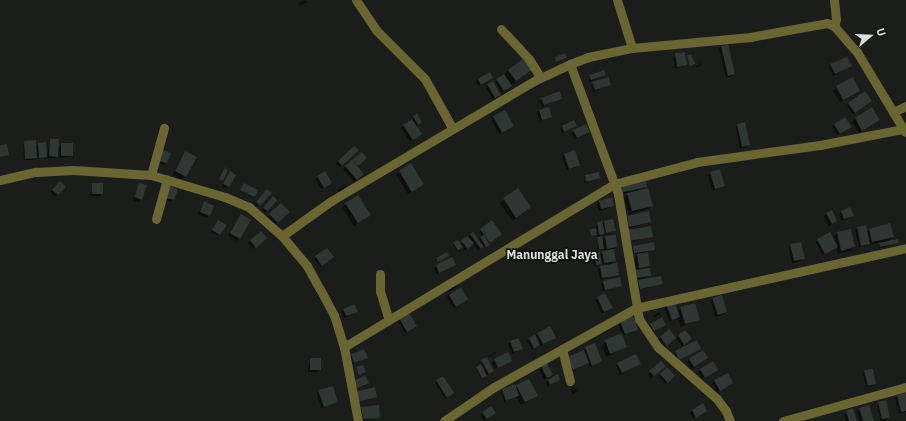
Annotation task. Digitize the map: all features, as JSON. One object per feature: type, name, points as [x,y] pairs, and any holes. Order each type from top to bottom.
[{"type":"street","points":[[356,0],[376,30],[425,79],[453,129]]},
{"type":"street","points":[[617,0],[632,48]]},
{"type":"street","points":[[834,0],[836,19],[834,26]]},
{"type":"street","points":[[282,236],[331,201],[541,78],[588,57],[632,48],[750,37],[826,24],[834,26],[856,52],[904,131],[820,145],[697,162],[614,184],[344,347]]},
{"type":"street","points":[[501,29],[529,59],[541,78]]},
{"type":"street","points":[[570,64],[614,184],[625,234],[636,308],[646,332],[658,347],[717,399],[726,411],[730,421]]},
{"type":"street","points":[[892,112],[906,106]]},
{"type":"street","points":[[151,175],[164,128]]},
{"type":"street","points":[[0,180],[36,172],[73,170],[151,175],[240,203],[261,217],[282,236],[307,266],[334,315],[344,347],[358,421]]},
{"type":"street","points":[[156,219],[167,179]]},
{"type":"street","points":[[444,421],[494,387],[636,308],[906,248]]},
{"type":"street","points":[[380,274],[380,291],[389,320]]},
{"type":"street","points":[[562,349],[570,381]]},
{"type":"street","points":[[783,421],[906,387]]},
{"type":"building","points":[[728,44],[735,74],[728,76],[721,46]]},
{"type":"building","points":[[685,52],[687,65],[677,67],[675,53]]},
{"type":"building","points":[[565,53],[567,58],[556,62],[555,57]]},
{"type":"building","points":[[691,54],[695,64],[690,66],[687,55]]},
{"type":"building","points":[[847,57],[852,66],[835,74],[830,64]]},
{"type":"building","points":[[524,58],[532,70],[516,81],[508,70]]},
{"type":"building","points":[[604,70],[606,75],[591,80],[589,75]]},
{"type":"building","points":[[490,72],[493,78],[481,85],[478,79]]},
{"type":"building","points":[[504,74],[512,86],[504,91],[496,79]]},
{"type":"building","points":[[609,77],[611,85],[595,90],[592,82]]},
{"type":"building","points":[[853,77],[860,91],[843,100],[836,86]]},
{"type":"building","points":[[493,81],[501,95],[495,98],[487,84]]},
{"type":"building","points":[[560,91],[562,99],[544,105],[541,98]]},
{"type":"building","points":[[865,91],[872,101],[855,113],[848,103]]},
{"type":"building","points":[[549,107],[552,117],[542,120],[539,110]]},
{"type":"building","points":[[872,107],[880,120],[862,131],[855,118]]},
{"type":"building","points":[[505,110],[514,126],[502,133],[493,116]]},
{"type":"building","points":[[417,113],[422,123],[418,125],[413,116]]},
{"type":"building","points":[[845,117],[852,127],[840,134],[834,124]]},
{"type":"building","points":[[412,119],[422,134],[413,140],[403,125]]},
{"type":"building","points":[[574,120],[577,126],[564,132],[562,126]]},
{"type":"building","points":[[745,122],[750,145],[742,147],[737,124]]},
{"type":"building","points":[[586,124],[590,132],[577,138],[573,130]]},
{"type":"building","points":[[50,139],[59,139],[58,157],[49,156]]},
{"type":"building","points":[[36,140],[37,158],[25,159],[24,141]]},
{"type":"building","points":[[46,142],[47,157],[39,158],[38,143]]},
{"type":"building","points":[[61,143],[73,143],[73,156],[61,156]]},
{"type":"building","points":[[7,144],[9,155],[0,157],[0,145]]},
{"type":"building","points":[[354,146],[359,150],[342,166],[338,161]]},
{"type":"building","points":[[163,150],[171,153],[167,163],[159,161]]},
{"type":"building","points":[[575,150],[580,165],[569,169],[564,154]]},
{"type":"building","points":[[185,151],[197,157],[186,177],[175,171]]},
{"type":"building","points":[[362,152],[367,158],[358,166],[352,160]]},
{"type":"building","points":[[352,160],[364,174],[357,180],[345,166]]},
{"type":"building","points":[[411,163],[424,184],[412,192],[399,171]]},
{"type":"building","points":[[225,167],[228,170],[223,181],[219,179]]},
{"type":"building","points":[[720,169],[725,186],[715,189],[710,172]]},
{"type":"building","points":[[230,171],[236,175],[229,187],[223,184]]},
{"type":"building","points":[[325,171],[332,183],[324,188],[317,176]]},
{"type":"building","points":[[599,172],[600,178],[586,182],[585,175]]},
{"type":"building","points":[[646,180],[647,187],[620,193],[618,186]]},
{"type":"building","points":[[60,181],[66,187],[58,195],[52,190]]},
{"type":"building","points":[[92,183],[103,183],[103,194],[92,194]]},
{"type":"building","points":[[139,183],[147,185],[142,200],[134,197]]},
{"type":"building","points":[[244,183],[258,190],[255,197],[240,190]]},
{"type":"building","points":[[169,186],[178,189],[174,200],[166,198]]},
{"type":"building","points":[[518,188],[531,207],[516,218],[503,198]]},
{"type":"building","points":[[648,188],[653,206],[632,211],[627,193]]},
{"type":"building","points":[[267,189],[272,193],[260,206],[256,202]]},
{"type":"building","points":[[358,195],[371,215],[358,223],[345,203]]},
{"type":"building","points":[[273,196],[277,200],[268,211],[263,208]]},
{"type":"building","points":[[612,197],[614,206],[601,209],[599,201]]},
{"type":"building","points":[[204,201],[214,206],[210,216],[200,212]]},
{"type":"building","points":[[281,203],[290,212],[278,223],[269,214]]},
{"type":"building","points":[[850,207],[854,216],[844,219],[841,211]]},
{"type":"building","points":[[832,210],[837,221],[832,224],[826,213]]},
{"type":"building","points":[[649,211],[651,222],[629,227],[627,216]]},
{"type":"building","points":[[241,214],[251,220],[240,239],[230,233]]},
{"type":"building","points":[[613,219],[616,231],[606,233],[604,221]]},
{"type":"building","points":[[218,220],[227,225],[220,235],[212,230]]},
{"type":"building","points":[[492,220],[502,234],[490,243],[480,229]]},
{"type":"building","points":[[602,221],[605,234],[599,235],[597,222]]},
{"type":"building","points":[[890,223],[894,237],[872,242],[869,229]]},
{"type":"building","points":[[866,225],[870,244],[861,246],[857,227]]},
{"type":"building","points":[[651,226],[653,237],[629,241],[627,230]]},
{"type":"building","points":[[596,228],[597,235],[591,236],[589,230]]},
{"type":"building","points":[[851,229],[855,247],[841,251],[837,232]]},
{"type":"building","points":[[261,231],[267,238],[256,248],[250,240]]},
{"type":"building","points":[[473,232],[484,247],[481,249],[470,234]]},
{"type":"building","points":[[830,232],[838,247],[825,254],[817,239]]},
{"type":"building","points":[[484,235],[490,245],[486,247],[480,237]]},
{"type":"building","points":[[616,235],[617,247],[607,249],[605,236]]},
{"type":"building","points":[[467,236],[474,243],[468,249],[461,241]]},
{"type":"building","points":[[602,236],[604,249],[599,249],[597,237]]},
{"type":"building","points":[[898,239],[899,243],[880,247],[879,243]]},
{"type":"building","points":[[458,240],[463,247],[458,250],[453,243]]},
{"type":"building","points":[[654,242],[655,250],[634,253],[633,246]]},
{"type":"building","points":[[801,242],[805,259],[794,261],[790,244]]},
{"type":"building","points":[[327,248],[334,257],[322,266],[315,256]]},
{"type":"building","points":[[614,249],[616,261],[604,263],[602,251]]},
{"type":"building","points":[[447,252],[449,256],[438,262],[436,258]]},
{"type":"building","points":[[600,252],[602,264],[596,265],[594,253]]},
{"type":"building","points":[[648,252],[650,266],[639,268],[637,254]]},
{"type":"building","points":[[452,257],[456,265],[439,273],[436,265]]},
{"type":"building","points":[[617,263],[619,275],[602,278],[600,266]]},
{"type":"building","points":[[650,268],[651,276],[637,278],[636,270]]},
{"type":"building","points":[[661,276],[663,284],[640,289],[638,280]]},
{"type":"building","points":[[620,277],[622,286],[605,290],[603,281]]},
{"type":"building","points":[[461,287],[468,299],[456,307],[449,295]]},
{"type":"building","points":[[605,293],[613,308],[604,312],[597,297]]},
{"type":"building","points":[[722,295],[727,312],[718,315],[712,298]]},
{"type":"building","points":[[674,301],[680,317],[672,320],[666,304]]},
{"type":"building","points":[[695,303],[700,320],[685,324],[680,307]]},
{"type":"building","points":[[355,304],[358,312],[346,316],[343,309]]},
{"type":"building","points":[[409,313],[417,326],[407,332],[399,318]]},
{"type":"building","points":[[633,316],[638,330],[625,334],[620,321]]},
{"type":"building","points":[[662,317],[666,325],[654,331],[650,324]]},
{"type":"building","points":[[550,326],[556,338],[543,344],[537,333]]},
{"type":"building","points":[[669,329],[676,338],[667,346],[660,337]]},
{"type":"building","points":[[685,330],[692,339],[684,345],[678,335]]},
{"type":"building","points":[[622,333],[627,347],[610,354],[605,340]]},
{"type":"building","points":[[535,334],[540,345],[534,349],[529,338]]},
{"type":"building","points":[[518,338],[523,349],[514,352],[510,341]]},
{"type":"building","points":[[697,340],[701,349],[679,360],[675,351]]},
{"type":"building","points":[[595,343],[602,361],[592,366],[585,347]]},
{"type":"building","points":[[364,349],[368,358],[354,363],[351,354]]},
{"type":"building","points":[[584,350],[589,363],[573,370],[567,357]]},
{"type":"building","points":[[703,350],[708,358],[694,367],[689,359]]},
{"type":"building","points":[[508,352],[512,361],[498,368],[494,359]]},
{"type":"building","points":[[636,354],[641,364],[622,373],[617,363]]},
{"type":"building","points":[[487,357],[494,371],[489,374],[481,360]]},
{"type":"building","points":[[310,358],[321,358],[321,370],[310,370]]},
{"type":"building","points":[[661,361],[666,366],[654,376],[649,371]]},
{"type":"building","points":[[713,361],[718,370],[705,378],[700,369]]},
{"type":"building","points":[[547,363],[553,375],[547,378],[541,366]]},
{"type":"building","points":[[481,364],[487,376],[482,378],[476,367]]},
{"type":"building","points":[[363,365],[366,372],[359,375],[356,367]]},
{"type":"building","points":[[667,367],[675,376],[668,383],[660,374]]},
{"type":"building","points":[[873,369],[876,384],[868,386],[864,370]]},
{"type":"building","points":[[728,373],[733,383],[720,391],[714,380]]},
{"type":"building","points":[[558,374],[560,380],[550,385],[548,380]]},
{"type":"building","points":[[365,375],[369,383],[357,388],[354,381]]},
{"type":"building","points":[[443,376],[454,393],[447,398],[436,380]]},
{"type":"building","points":[[529,379],[538,396],[525,402],[516,385]]},
{"type":"building","points":[[515,384],[519,396],[506,401],[502,389]]},
{"type":"building","points":[[333,386],[338,402],[324,407],[318,390]]},
{"type":"building","points":[[375,387],[377,397],[358,402],[355,392]]},
{"type":"building","points":[[906,393],[906,411],[901,412],[897,395]]},
{"type":"building","points":[[886,400],[890,418],[882,419],[878,402]]},
{"type":"building","points":[[703,403],[707,411],[696,418],[692,410]]},
{"type":"building","points":[[379,405],[380,418],[363,419],[361,407]]},
{"type":"building","points":[[869,405],[874,421],[863,421],[859,408]]},
{"type":"building","points":[[491,406],[496,413],[487,419],[482,412]]},
{"type":"building","points":[[853,408],[857,421],[849,421],[846,411]]},
{"type":"district","name":"Manunggal Jaya","points":[[552,255]]}]
